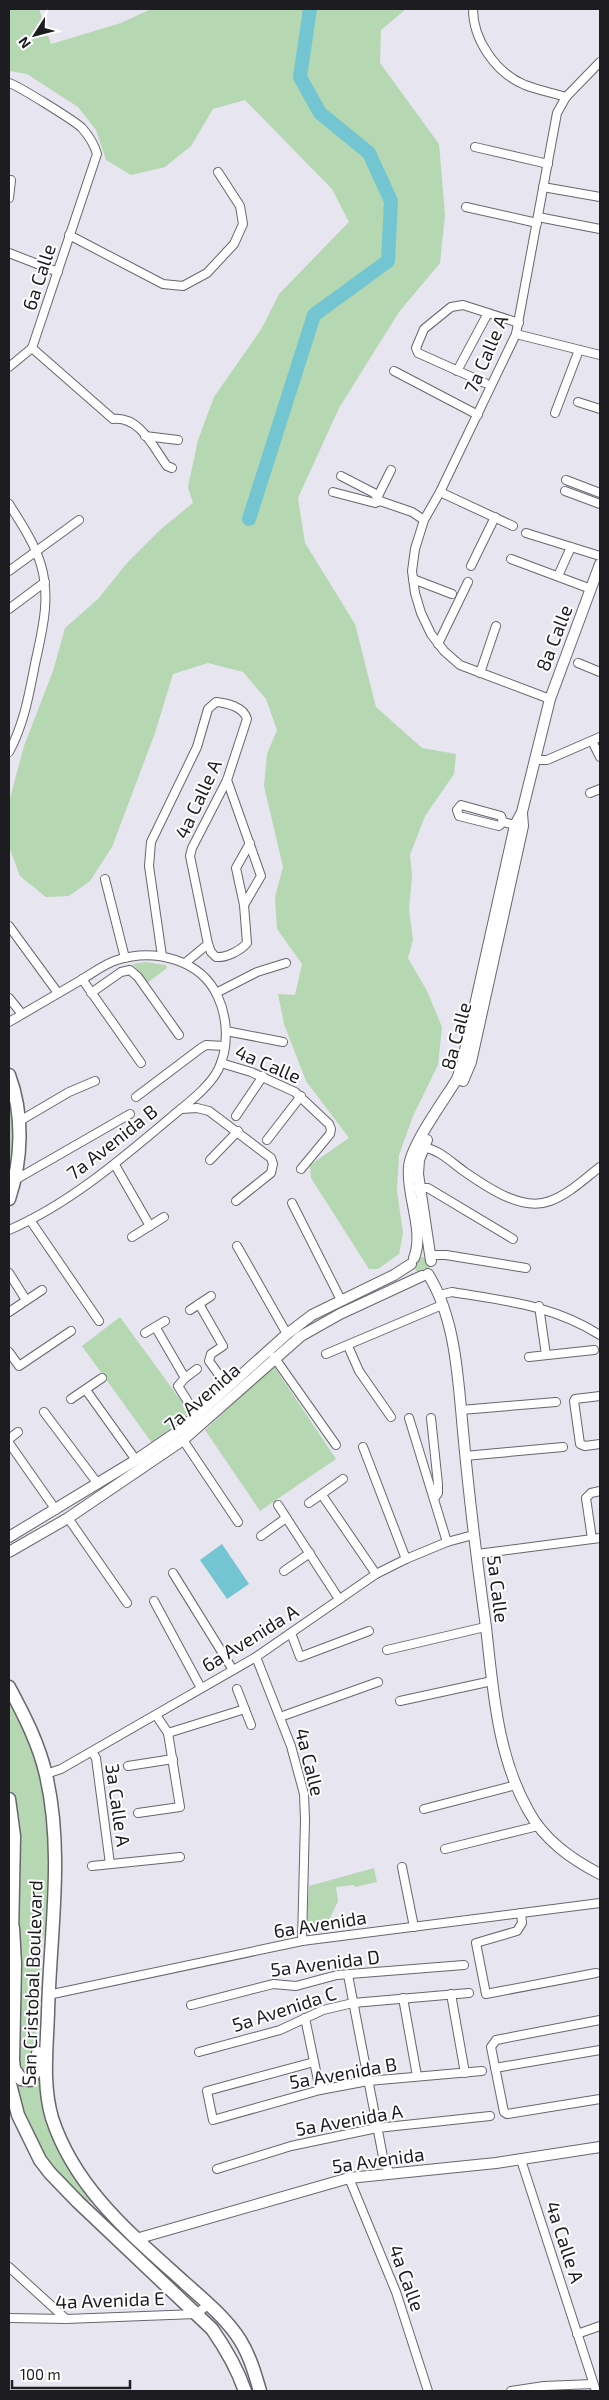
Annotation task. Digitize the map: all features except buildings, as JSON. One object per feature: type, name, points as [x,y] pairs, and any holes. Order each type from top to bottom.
[{"type":"main road","points":[[9,1075],[18,1122],[19,1143],[15,1180],[9,1199]]},
{"type":"main road","name":"San Cristobal Boulevard","points":[[9,1687],[36,1745],[46,1774],[54,1824],[53,1910],[45,2085],[53,2121],[66,2152],[100,2204],[209,2304],[240,2340],[253,2367],[260,2391]]},
{"type":"main road","name":"San Cristobal Boulevard","points":[[9,1799],[14,1836],[13,1928],[9,1999]]},
{"type":"main road","points":[[13,1928],[16,1964],[13,2060],[18,2076],[25,2080],[33,2078],[37,2069],[45,1945],[53,1910]]},
{"type":"main road","name":"San Cristobal Boulevard","points":[[9,2080],[18,2115],[40,2160],[78,2202],[212,2329],[239,2372],[245,2391]]},
{"type":"main road","points":[[78,2202],[98,2212],[126,2239],[136,2239]]},
{"type":"street","points":[[473,9],[473,21],[480,41],[503,71],[524,84],[566,97]]},
{"type":"street","name":"7a Calle A","points":[[550,699],[460,665],[438,644],[421,614],[413,579],[415,549],[424,520],[440,492],[516,334],[557,113],[566,97],[600,62]]},
{"type":"street","name":"6a Calle","points":[[9,83],[80,126],[94,143],[96,154],[32,348]]},
{"type":"street","points":[[475,147],[548,164]]},
{"type":"street","points":[[70,236],[163,284],[183,286],[207,273],[234,244],[243,224],[240,206],[218,172]]},
{"type":"street","points":[[9,198],[11,180]]},
{"type":"street","points":[[543,187],[600,197]]},
{"type":"street","points":[[466,207],[600,229]]},
{"type":"street","points":[[9,253],[58,272]]},
{"type":"street","points":[[485,383],[418,352],[416,348],[424,329],[451,308],[463,305],[519,323]]},
{"type":"street","points":[[457,370],[488,313]]},
{"type":"street","points":[[516,334],[600,355]]},
{"type":"street","points":[[9,367],[32,348],[113,419],[121,418],[131,421],[145,436],[167,466],[172,468]]},
{"type":"street","points":[[555,413],[579,350]]},
{"type":"street","points":[[394,370],[478,415]]},
{"type":"street","points":[[578,402],[600,410]]},
{"type":"street","points":[[145,436],[178,440]]},
{"type":"street","points":[[332,492],[375,503],[379,499],[391,470]]},
{"type":"street","points":[[341,476],[379,499],[412,512],[424,520]]},
{"type":"street","points":[[566,480],[600,493]]},
{"type":"street","points":[[440,492],[513,526]]},
{"type":"street","points":[[565,492],[600,504]]},
{"type":"street","points":[[9,504],[36,551],[44,582],[46,612],[31,692],[20,727],[9,752]]},
{"type":"street","points":[[9,522],[16,516]]},
{"type":"street","points":[[471,566],[495,517]]},
{"type":"street","points":[[9,571],[79,520]]},
{"type":"street","points":[[526,533],[600,556]]},
{"type":"street","points":[[558,576],[571,547]]},
{"type":"street","points":[[511,559],[591,589]]},
{"type":"street","name":"8a Calle","points":[[459,1081],[515,824],[522,812],[550,699],[600,564]]},
{"type":"street","points":[[413,579],[452,594]]},
{"type":"street","points":[[9,610],[44,582]]},
{"type":"street","points":[[438,644],[468,582]]},
{"type":"street","points":[[480,673],[496,626]]},
{"type":"street","points":[[578,663],[600,672]]},
{"type":"street","name":"4a Calle A","points":[[162,956],[149,866],[152,842],[197,747],[208,710],[214,703],[220,702],[245,713],[247,719],[227,780],[192,848],[190,856],[208,944],[216,958],[236,951],[247,943],[244,905]]},
{"type":"street","points":[[536,760],[547,760],[600,737]]},
{"type":"street","points":[[592,741],[600,757]]},
{"type":"street","points":[[227,780],[261,876],[244,905]]},
{"type":"street","points":[[590,793],[600,789]]},
{"type":"street","points":[[461,805],[501,816],[503,822],[499,826],[459,816],[457,810],[461,805]]},
{"type":"street","name":"8a Calle","points":[[432,1258],[409,1174],[410,1157],[471,1062],[523,826],[522,812]]},
{"type":"street","points":[[503,822],[515,824]]},
{"type":"street","points":[[244,905],[236,868],[250,843]]},
{"type":"street","points":[[105,879],[125,958]]},
{"type":"street","points":[[9,926],[58,993]]},
{"type":"street","points":[[185,963],[208,944]]},
{"type":"street","name":"4a Calle","points":[[9,1022],[107,964],[125,958],[162,956],[185,963],[203,976],[216,993],[225,1017],[225,1046],[221,1063],[263,1076],[301,1096],[329,1124],[330,1134],[302,1169]]},
{"type":"street","points":[[216,993],[257,972],[286,963]]},
{"type":"street","points":[[92,993],[121,972],[130,970],[138,976],[179,1035]]},
{"type":"street","points":[[82,979],[141,1063]]},
{"type":"street","points":[[9,998],[22,1014]]},
{"type":"street","points":[[226,1031],[283,1042]]},
{"type":"street","points":[[136,1097],[206,1045],[225,1046]]},
{"type":"street","name":"7a Avenida B","points":[[9,1230],[30,1220],[115,1164],[181,1109],[211,1080],[221,1063]]},
{"type":"street","points":[[236,1116],[263,1076]]},
{"type":"street","points":[[18,1122],[69,1092],[95,1081]]},
{"type":"street","points":[[267,1140],[301,1096]]},
{"type":"street","points":[[181,1109],[197,1108],[209,1111],[238,1131],[270,1158],[273,1169],[236,1201]]},
{"type":"street","points":[[15,1180],[130,1114]]},
{"type":"street","points":[[210,1160],[238,1131]]},
{"type":"street","name":"8a Calle","points":[[413,1261],[418,1242],[414,1188],[419,1160],[427,1133]]},
{"type":"street","points":[[409,1174],[419,1150],[423,1147],[431,1148],[442,1154],[466,1173],[503,1194],[516,1200],[540,1204],[568,1193],[600,1167]]},
{"type":"street","points":[[115,1164],[150,1226]]},
{"type":"street","points":[[414,1188],[428,1188],[512,1239]]},
{"type":"street","points":[[292,1203],[341,1300]]},
{"type":"street","points":[[132,1237],[164,1217]]},
{"type":"street","points":[[30,1220],[99,1321]]},
{"type":"street","points":[[237,1246],[286,1334]]},
{"type":"street","points":[[432,1258],[432,1268],[425,1275],[413,1271],[413,1261],[424,1255],[432,1258],[446,1255],[526,1268]]},
{"type":"street","name":"7a Avenida","points":[[9,1537],[98,1484],[180,1430],[286,1334],[312,1315],[394,1275],[413,1261]]},
{"type":"street","points":[[9,1273],[26,1300]]},
{"type":"street","name":"7a Avenida","points":[[9,1552],[68,1518],[182,1440],[274,1357],[301,1336],[425,1275]]},
{"type":"street","name":"5a Calle","points":[[425,1275],[441,1300],[450,1329],[461,1410],[473,1535],[501,1739],[516,1786],[538,1826],[575,1861],[600,1874]]},
{"type":"street","points":[[9,1312],[42,1290]]},
{"type":"street","points":[[326,1354],[348,1346],[441,1300],[452,1292],[539,1306],[580,1322],[600,1335]]},
{"type":"street","points":[[190,1310],[211,1296]]},
{"type":"street","points":[[200,1304],[223,1346],[211,1354],[209,1361],[227,1386]]},
{"type":"street","points":[[539,1306],[546,1355]]},
{"type":"street","points":[[145,1333],[165,1321]]},
{"type":"street","points":[[156,1328],[185,1378]]},
{"type":"street","points":[[9,1352],[20,1366],[71,1331]]},
{"type":"street","points":[[348,1346],[359,1371],[391,1418]]},
{"type":"street","points":[[529,1357],[594,1350]]},
{"type":"street","points":[[274,1357],[336,1445]]},
{"type":"street","points":[[196,1416],[178,1388],[185,1378],[197,1369]]},
{"type":"street","points":[[71,1399],[102,1378]]},
{"type":"street","points":[[86,1390],[136,1460]]},
{"type":"street","points":[[600,1396],[575,1399],[574,1401],[580,1444],[585,1446],[600,1444]]},
{"type":"street","points":[[461,1410],[556,1402]]},
{"type":"street","points":[[44,1412],[98,1484]]},
{"type":"street","points":[[409,1418],[447,1542]]},
{"type":"street","points":[[431,1418],[438,1484],[438,1493],[434,1499]]},
{"type":"street","points":[[18,1432],[9,1441],[56,1510]]},
{"type":"street","points":[[182,1440],[238,1522]]},
{"type":"street","points":[[363,1447],[406,1559]]},
{"type":"street","points":[[465,1456],[563,1447]]},
{"type":"street","points":[[310,1503],[344,1478]]},
{"type":"street","points":[[477,1554],[596,1538],[586,1498],[591,1493],[600,1492]]},
{"type":"street","points":[[322,1495],[376,1574]]},
{"type":"street","points":[[278,1505],[339,1599]]},
{"type":"street","points":[[68,1518],[127,1603]]},
{"type":"street","points":[[261,1536],[286,1518]]},
{"type":"street","name":"6a Avenida A","points":[[46,1774],[60,1770],[256,1657],[376,1574],[447,1542],[473,1535]]},
{"type":"street","points":[[284,1571],[310,1553]]},
{"type":"street","points":[[173,1572],[233,1670]]},
{"type":"street","points":[[154,1601],[201,1688]]},
{"type":"street","points":[[387,1650],[486,1627]]},
{"type":"street","points":[[291,1633],[300,1657],[369,1631]]},
{"type":"street","name":"4a Calle","points":[[256,1657],[298,1768],[304,1794],[302,1941]]},
{"type":"street","points":[[400,1701],[492,1681]]},
{"type":"street","points":[[280,1717],[378,1682]]},
{"type":"street","points":[[237,1689],[251,1725]]},
{"type":"street","points":[[168,1733],[245,1709]]},
{"type":"street","points":[[138,1813],[180,1807],[168,1733],[156,1714]]},
{"type":"street","name":"3a Calle A","points":[[92,1752],[96,1758],[110,1864]]},
{"type":"street","points":[[128,1766],[173,1759]]},
{"type":"street","points":[[424,1809],[516,1786]]},
{"type":"street","points":[[445,1850],[538,1826]]},
{"type":"street","points":[[92,1866],[180,1857]]},
{"type":"street","points":[[402,1867],[414,1927]]},
{"type":"street","name":"6a Avenida","points":[[48,1995],[302,1941],[600,1903]]},
{"type":"street","points":[[521,1913],[522,1923],[517,1931],[476,1943],[486,1994],[596,1974]]},
{"type":"street","name":"5a Avenida D","points":[[191,2005],[273,1984],[296,1986],[337,1975],[464,1966]]},
{"type":"street","points":[[348,1975],[384,2162],[390,2173]]},
{"type":"street","name":"5a Avenida C","points":[[199,2052],[280,2030],[323,2010],[353,2004],[469,1992]]},
{"type":"street","points":[[451,1994],[465,2074]]},
{"type":"street","points":[[403,1998],[417,2076]]},
{"type":"street","points":[[305,2018],[320,2090]]},
{"type":"street","points":[[600,2020],[496,2040],[492,2043],[504,2112],[507,2114],[600,2099]]},
{"type":"street","points":[[495,2068],[600,2050]]},
{"type":"street","name":"5a Avenida B","points":[[314,2062],[207,2091],[213,2120],[320,2090],[368,2081],[465,2074],[482,2071]]},
{"type":"street","name":"5a Avenida A","points":[[217,2169],[291,2146],[377,2128],[490,2116]]},
{"type":"street","name":"5a Avenida","points":[[136,2239],[349,2178],[522,2160],[600,2147]]},
{"type":"street","name":"4a Calle A","points":[[522,2160],[594,2388]]},
{"type":"street","name":"4a Calle","points":[[349,2178],[396,2292],[428,2391]]},
{"type":"street","points":[[9,2268],[66,2319]]},
{"type":"street","points":[[196,2314],[209,2304]]},
{"type":"street","name":"4a Avenida E","points":[[9,2318],[66,2319],[196,2314]]},
{"type":"street","points":[[577,2334],[600,2326]]},
{"type":"street","points":[[511,2391],[544,2386],[594,2388]]},
{"type":"green space","points":[[9,9],[39,9],[51,44],[121,23],[151,9],[406,9],[381,30],[380,63],[439,144],[445,215],[440,263],[399,312],[339,408],[298,498],[305,543],[355,624],[376,707],[422,748],[456,754],[454,774],[425,816],[410,855],[412,876],[409,909],[413,940],[408,958],[427,991],[442,1027],[438,1065],[413,1116],[399,1155],[397,1191],[403,1233],[399,1254],[378,1269],[369,1269],[311,1178],[310,1165],[349,1138],[306,1081],[284,1024],[278,994],[295,995],[302,964],[277,929],[275,897],[283,867],[264,786],[267,754],[277,730],[266,699],[243,672],[208,663],[173,674],[155,733],[112,847],[90,881],[69,896],[46,897],[20,876],[9,847],[9,802],[24,746],[53,671],[65,628],[98,599],[127,563],[161,529],[193,503],[188,487],[198,440],[214,397],[262,328],[279,294],[349,222],[332,189],[245,100],[213,109],[191,146],[165,167],[131,175],[106,160],[96,130],[78,107],[27,74],[9,71]]},
{"type":"green space","points":[[145,962],[166,965],[167,968],[147,983],[133,964]]},
{"type":"green space","points":[[9,1087],[16,1151],[9,1190]]},
{"type":"green space","points":[[422,1257],[428,1259],[430,1265],[428,1271],[422,1273],[416,1271],[414,1265],[416,1259]]},
{"type":"green space","points":[[120,1317],[190,1413],[152,1443],[82,1346]]},
{"type":"green space","points":[[273,1365],[336,1459],[260,1511],[205,1430]]},
{"type":"green space","points":[[9,1694],[43,1775],[50,1821],[50,1908],[42,1945],[34,2065],[24,2076],[17,2068],[14,1809],[9,1786]]},
{"type":"green space","points":[[374,1868],[377,1882],[355,1887],[354,1885],[336,1887],[338,1901],[325,1929],[315,1927],[309,1922],[307,1919],[309,1886]]},
{"type":"green space","points":[[42,2075],[44,2096],[92,2203],[82,2198],[64,2182],[48,2162],[24,2118],[12,2076],[26,2086],[34,2085]]},
{"type":"water","points":[[222,1544],[249,1584],[227,1599],[200,1560]]},
{"type":"waterway","points":[[249,519],[314,315],[388,261],[391,201],[369,153],[320,113],[300,77],[310,9]]}]
